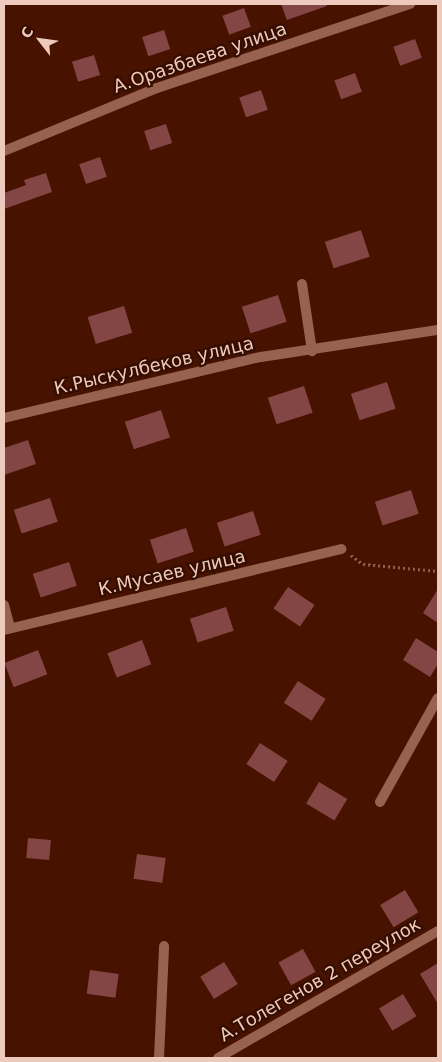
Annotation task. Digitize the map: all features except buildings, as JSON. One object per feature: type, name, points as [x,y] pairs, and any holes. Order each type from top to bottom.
[{"type":"street","name":"А.Оразбаева улица","points":[[4,151],[157,88],[410,4]]},
{"type":"street","points":[[302,284],[312,351]]},
{"type":"street","name":"К.Рыскулбеков улица","points":[[4,418],[261,358],[438,330]]},
{"type":"street","name":"К.Мусаев улица","points":[[4,605],[7,629],[340,549]]},
{"type":"street","points":[[380,802],[438,698]]},
{"type":"street","name":"А.Толегенов 2 переулок","points":[[218,1058],[438,931]]},
{"type":"street","points":[[160,1058],[164,946]]},
{"type":"path","points":[[340,549],[363,564],[438,571]]}]
